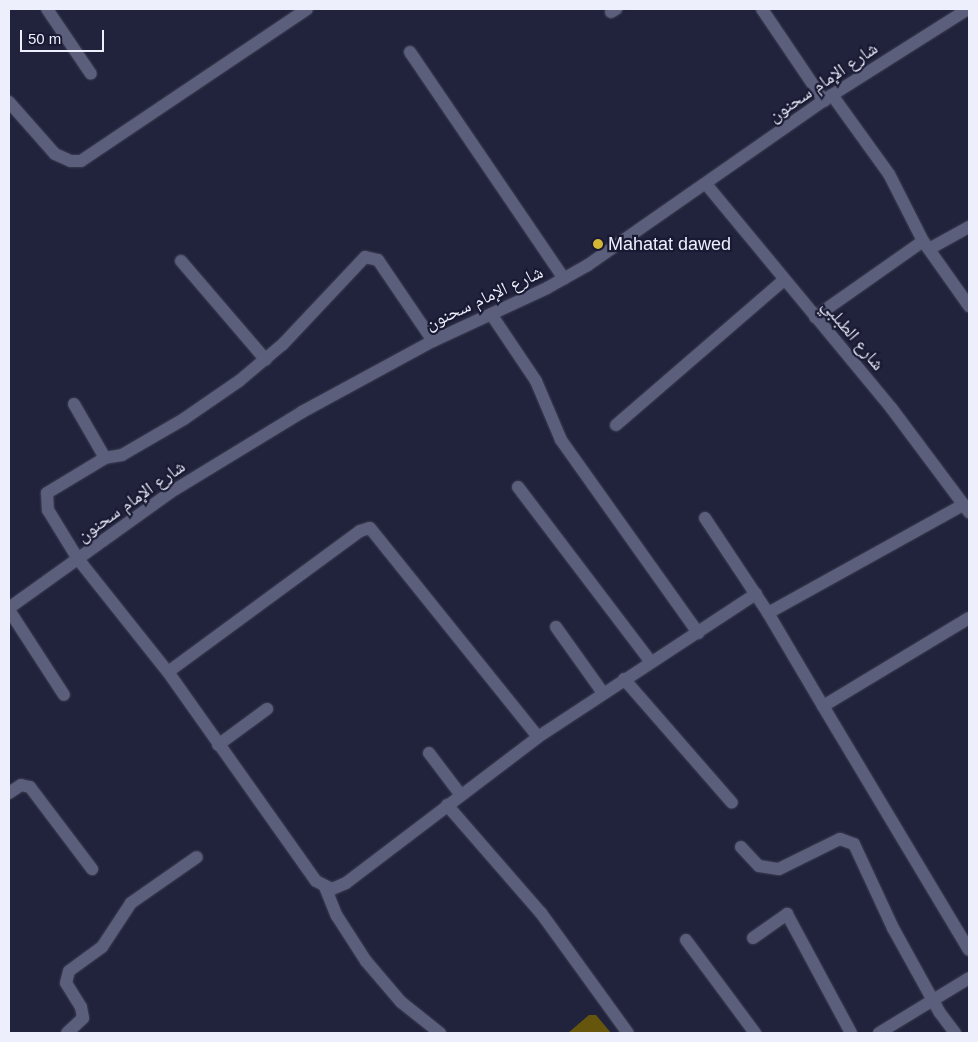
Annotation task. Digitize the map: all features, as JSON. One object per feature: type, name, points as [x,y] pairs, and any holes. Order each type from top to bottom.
[{"type":"street","points":[[47,9],[91,74]]},
{"type":"street","points":[[9,102],[55,154],[71,162],[81,161],[307,9]]},
{"type":"street","points":[[762,9],[828,98],[889,174],[926,245],[969,306]]},
{"type":"street","name":"شارع الإمام سحنون","points":[[9,609],[171,492],[310,408],[433,341],[564,279],[648,226],[828,98],[968,9]]},
{"type":"street","points":[[410,52],[564,279]]},
{"type":"street","name":"شارع الطبلبي","points":[[706,184],[892,409],[966,508]]},
{"type":"street","points":[[815,317],[926,245],[969,226]]},
{"type":"street","points":[[433,341],[378,260],[368,256],[266,360],[184,419],[119,457],[105,458],[47,493],[48,510],[78,559],[168,672],[316,881],[332,889],[346,883],[460,794],[538,737],[756,594]]},
{"type":"street","points":[[182,261],[266,360]]},
{"type":"street","points":[[616,426],[784,280]]},
{"type":"street","points":[[491,314],[536,381],[562,440],[698,632]]},
{"type":"street","points":[[74,404],[105,458]]},
{"type":"street","points":[[518,487],[651,662]]},
{"type":"street","points":[[768,613],[966,508]]},
{"type":"street","points":[[705,518],[768,613],[969,950]]},
{"type":"street","points":[[168,672],[360,530],[370,528],[538,737]]},
{"type":"street","points":[[9,609],[64,695]]},
{"type":"street","points":[[823,706],[969,618]]},
{"type":"street","points":[[556,627],[603,693]]},
{"type":"street","points":[[624,679],[732,803]]},
{"type":"street","points":[[218,745],[267,709]]},
{"type":"street","points":[[429,753],[460,794]]},
{"type":"street","points":[[9,793],[21,785],[30,786],[92,869]]},
{"type":"street","points":[[447,805],[541,913],[628,1033]]},
{"type":"street","points":[[741,847],[759,866],[779,870],[840,839],[854,844],[893,928],[933,1000],[955,1033]]},
{"type":"street","points":[[67,1033],[82,1018],[81,1007],[66,984],[68,971],[102,947],[131,903],[197,857]]},
{"type":"street","points":[[325,887],[336,916],[366,962],[401,1002],[440,1033]]},
{"type":"street","points":[[753,938],[787,914],[852,1033]]},
{"type":"street","points":[[686,940],[755,1033]]},
{"type":"street","points":[[879,1033],[969,978]]},
{"type":"building","points":[[589,1015],[596,1015],[611,1033],[568,1033]]},
{"type":"place","name":"Mahatat dawed","points":[[598,244]]}]
